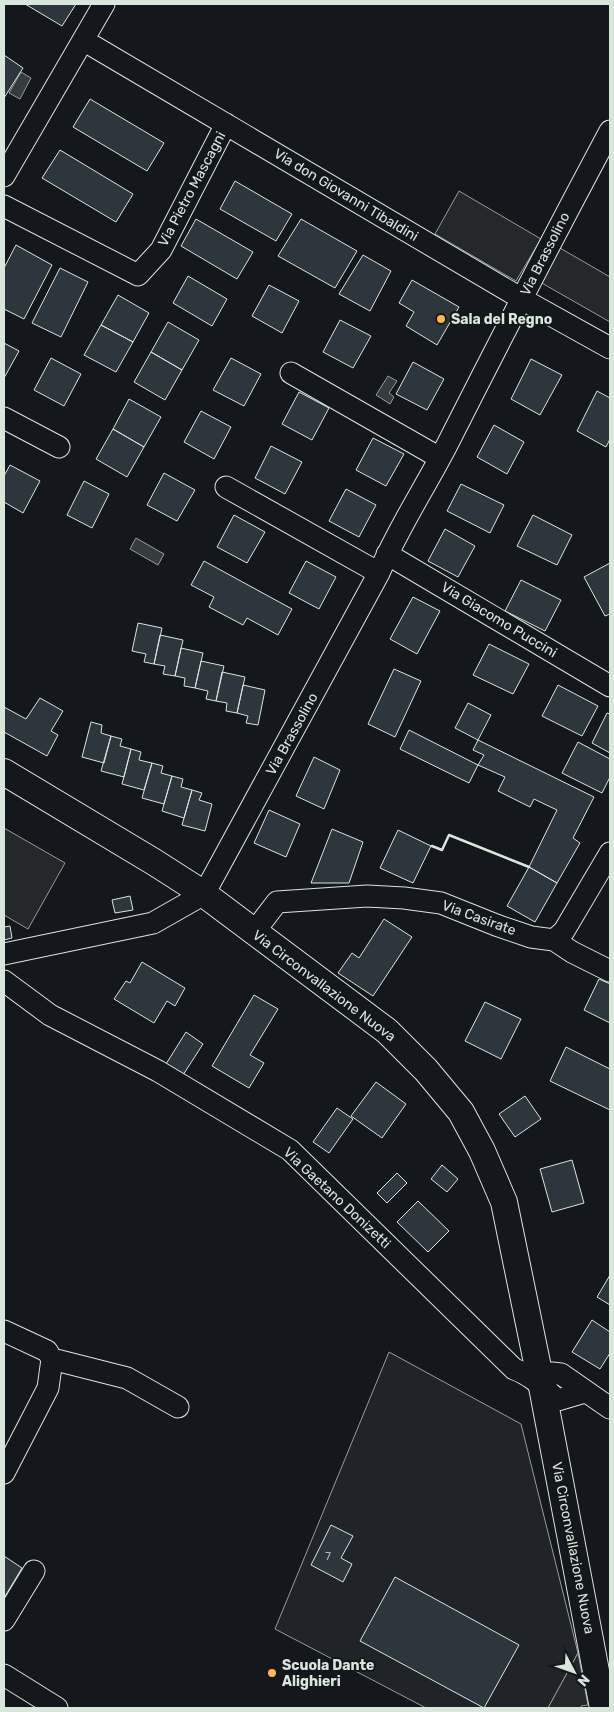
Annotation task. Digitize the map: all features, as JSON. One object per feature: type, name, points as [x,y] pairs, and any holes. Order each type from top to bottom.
[{"type":"main road","name":"Via Circonvallazione Nuova","points":[[4,772],[204,894],[387,1032],[426,1070],[461,1112],[482,1151],[504,1202],[542,1387],[603,1708]]},
{"type":"street","points":[[4,176],[104,4]]},
{"type":"street","name":"Via don Giovanni Tibaldini","points":[[83,40],[522,299],[610,348]]},
{"type":"street","name":"Via Pietro Mascagni","points":[[4,206],[138,275],[161,250],[226,124]]},
{"type":"street","name":"Via Brassolino","points":[[204,894],[440,458],[610,131]]},
{"type":"street","points":[[291,374],[440,458]]},
{"type":"street","points":[[4,418],[59,447]]},
{"type":"street","points":[[226,487],[383,564]]},
{"type":"street","name":"Via Giacomo Puccini","points":[[383,564],[610,686]]},
{"type":"street","points":[[610,853],[564,931],[554,940],[572,952],[610,971]]},
{"type":"street","points":[[4,954],[153,923],[204,894]]},
{"type":"street","name":"Via Casirate","points":[[254,932],[277,902],[367,896],[441,903],[496,926],[532,937],[554,940]]},
{"type":"street","name":"Via Gaetano Donizetti","points":[[4,981],[50,1015],[158,1071],[290,1150],[514,1369],[521,1371],[542,1387]]},
{"type":"street","points":[[4,1331],[47,1351],[52,1359],[48,1388],[4,1473]]},
{"type":"street","points":[[52,1359],[127,1378],[178,1407]]},
{"type":"street","points":[[542,1387],[558,1400],[585,1392],[610,1408]]},
{"type":"street","points":[[4,1620],[34,1571]]},
{"type":"street","points":[[4,1674],[57,1708]]},
{"type":"shaded area","points":[[21,72],[31,78],[20,99],[9,93]]},
{"type":"shaded area","points":[[459,191],[541,239],[516,281],[435,234]]},
{"type":"shaded area","points":[[560,248],[610,277],[610,322],[540,282]]},
{"type":"shaded area","points":[[388,376],[397,381],[389,393],[394,397],[390,404],[376,395]]},
{"type":"shaded area","points":[[136,538],[164,554],[158,565],[130,549]]},
{"type":"shaded area","points":[[4,828],[65,863],[28,929],[4,915]]},
{"type":"shaded area","points":[[389,1352],[521,1424],[578,1653],[548,1708],[426,1708],[275,1629]]},
{"type":"shaded area","points":[[578,1653],[588,1705],[581,1706],[581,1708],[548,1708]]},
{"type":"building","points":[[25,4],[76,4],[62,26]]},
{"type":"building","points":[[4,55],[23,68],[4,98]]},
{"type":"building","points":[[90,99],[164,143],[147,171],[73,127]]},
{"type":"building","points":[[60,150],[133,194],[116,222],[42,178]]},
{"type":"building","points":[[235,181],[292,214],[276,241],[220,209]]},
{"type":"building","points":[[196,219],[253,252],[237,279],[181,246]]},
{"type":"building","points":[[301,219],[357,251],[335,288],[278,256]]},
{"type":"building","points":[[16,245],[52,265],[24,319],[4,309],[4,268]]},
{"type":"building","points":[[363,255],[391,271],[370,311],[339,294]]},
{"type":"building","points":[[60,268],[88,282],[61,337],[32,323]]},
{"type":"building","points":[[188,276],[227,299],[212,326],[173,303]]},
{"type":"building","points":[[412,280],[459,307],[437,345],[406,326],[414,312],[399,303]]},
{"type":"building","points":[[269,285],[299,301],[282,333],[252,316]]},
{"type":"building","points":[[118,295],[149,313],[133,342],[101,325]]},
{"type":"building","points":[[340,320],[371,336],[353,368],[323,352]]},
{"type":"building","points":[[168,322],[199,340],[182,370],[151,352]]},
{"type":"building","points":[[101,325],[133,342],[116,372],[84,355]]},
{"type":"building","points":[[4,343],[19,351],[4,378]]},
{"type":"building","points":[[151,352],[182,370],[165,400],[134,382]]},
{"type":"building","points":[[51,358],[81,374],[64,406],[34,390]]},
{"type":"building","points":[[231,358],[261,374],[244,406],[213,390]]},
{"type":"building","points":[[531,359],[562,375],[540,415],[511,399]]},
{"type":"building","points":[[413,362],[444,379],[427,410],[396,394]]},
{"type":"building","points":[[597,391],[610,398],[610,439],[606,447],[577,431]]},
{"type":"building","points":[[299,392],[329,408],[312,440],[282,424]]},
{"type":"building","points":[[129,399],[161,417],[144,447],[113,429]]},
{"type":"building","points":[[201,411],[231,427],[214,459],[184,442]]},
{"type":"building","points":[[494,425],[524,442],[507,474],[477,457]]},
{"type":"building","points":[[113,429],[144,447],[127,477],[96,459]]},
{"type":"building","points":[[373,438],[404,454],[386,486],[356,470]]},
{"type":"building","points":[[271,446],[302,462],[285,494],[255,478]]},
{"type":"building","points":[[10,465],[40,481],[23,513],[4,502],[4,476]]},
{"type":"building","points":[[164,473],[195,490],[177,521],[147,505]]},
{"type":"building","points":[[84,481],[109,494],[92,528],[67,515]]},
{"type":"building","points":[[461,484],[504,505],[490,533],[447,511]]},
{"type":"building","points":[[346,489],[376,505],[359,537],[329,521]]},
{"type":"building","points":[[234,515],[265,532],[247,563],[217,547]]},
{"type":"building","points":[[533,515],[572,535],[557,565],[517,546]]},
{"type":"building","points":[[445,529],[475,546],[458,577],[428,561]]},
{"type":"building","points":[[204,561],[292,609],[278,635],[247,618],[243,625],[209,607],[214,597],[191,585]]},
{"type":"building","points":[[306,561],[336,577],[319,609],[289,593]]},
{"type":"building","points":[[610,563],[610,614],[605,616],[584,577]]},
{"type":"building","points":[[521,580],[561,600],[545,631],[505,611]]},
{"type":"building","points":[[413,597],[440,611],[417,654],[390,639]]},
{"type":"building","points":[[138,623],[162,628],[154,664],[144,662],[146,654],[132,651]]},
{"type":"building","points":[[160,635],[183,640],[175,676],[163,674],[165,666],[154,664]]},
{"type":"building","points":[[489,644],[529,664],[513,694],[473,675]]},
{"type":"building","points":[[181,648],[203,653],[195,688],[184,686],[185,678],[175,676]]},
{"type":"building","points":[[201,661],[224,666],[216,701],[206,699],[208,691],[195,688]]},
{"type":"building","points":[[394,669],[421,681],[395,737],[368,724]]},
{"type":"building","points":[[222,672],[245,677],[237,713],[226,711],[227,703],[216,701]]},
{"type":"building","points":[[243,685],[265,690],[258,725],[246,723],[248,716],[237,713]]},
{"type":"building","points":[[558,685],[598,706],[582,736],[542,716]]},
{"type":"building","points":[[40,698],[63,711],[51,731],[58,735],[47,756],[4,732],[4,707],[26,719]]},
{"type":"building","points":[[468,703],[491,715],[478,740],[455,728]]},
{"type":"building","points":[[607,713],[610,714],[610,753],[592,743]]},
{"type":"building","points":[[91,722],[102,725],[101,733],[111,736],[104,763],[82,757]]},
{"type":"building","points":[[409,730],[478,765],[469,783],[400,749]]},
{"type":"building","points":[[111,736],[122,739],[120,746],[131,749],[124,777],[101,771]]},
{"type":"building","points":[[478,740],[594,797],[573,838],[580,843],[557,883],[529,867],[557,810],[534,799],[530,807],[498,791],[505,777],[478,765],[484,755],[473,750]]},
{"type":"building","points":[[578,742],[610,759],[610,777],[602,793],[562,773]]},
{"type":"building","points":[[131,749],[141,752],[139,760],[152,763],[144,790],[122,784]]},
{"type":"building","points":[[314,757],[340,770],[324,809],[296,796]]},
{"type":"building","points":[[152,763],[163,766],[161,773],[172,776],[164,804],[142,798]]},
{"type":"building","points":[[172,776],[183,779],[181,787],[192,790],[184,818],[162,811]]},
{"type":"building","points":[[192,790],[202,793],[199,800],[212,804],[205,831],[182,825]]},
{"type":"building","points":[[269,810],[300,824],[286,857],[254,843]]},
{"type":"building","points":[[332,829],[363,842],[349,883],[311,883]]},
{"type":"building","points":[[398,830],[431,846],[413,883],[380,868]]},
{"type":"building","points":[[529,867],[557,883],[535,922],[507,906]]},
{"type":"building","points":[[130,896],[133,910],[115,913],[112,900]]},
{"type":"building","points":[[384,919],[412,937],[373,996],[338,973],[352,953],[359,958]]},
{"type":"building","points":[[10,926],[12,938],[4,940],[4,927]]},
{"type":"building","points":[[142,962],[185,988],[175,1006],[167,1001],[154,1023],[114,999],[126,981],[130,983]]},
{"type":"building","points":[[599,979],[610,984],[610,1023],[584,1010]]},
{"type":"building","points":[[254,995],[278,1009],[250,1055],[264,1063],[249,1088],[212,1066]]},
{"type":"building","points":[[485,1002],[521,1019],[501,1059],[465,1041]]},
{"type":"building","points":[[186,1032],[203,1044],[183,1075],[166,1064]]},
{"type":"building","points":[[566,1047],[610,1069],[610,1110],[550,1081]]},
{"type":"building","points":[[376,1082],[406,1104],[382,1138],[351,1116]]},
{"type":"building","points":[[525,1096],[541,1119],[515,1137],[499,1114]]},
{"type":"building","points":[[337,1108],[353,1119],[329,1153],[313,1142]]},
{"type":"building","points":[[572,1160],[584,1203],[552,1212],[540,1169]]},
{"type":"building","points":[[442,1165],[458,1179],[447,1192],[431,1179]]},
{"type":"building","points":[[397,1173],[407,1183],[387,1203],[377,1193]]},
{"type":"building","points":[[418,1201],[449,1231],[428,1252],[397,1222]]},
{"type":"building","points":[[610,1275],[610,1305],[597,1297]]},
{"type":"building","points":[[592,1320],[610,1332],[610,1353],[600,1369],[572,1352]]},
{"type":"building","points":[[331,1525],[353,1536],[341,1558],[352,1564],[343,1582],[311,1565]]},
{"type":"building","points":[[4,1556],[22,1568],[4,1598]]},
{"type":"building","points":[[395,1577],[519,1645],[484,1708],[360,1641]]},
{"type":"wall","points":[[432,846],[442,850],[449,835],[529,867]]},
{"type":"place","name":"Sala del Regno","points":[[441,319]]},
{"type":"place","name":"Scuola Dante Alighieri","points":[[272,1673]]}]
